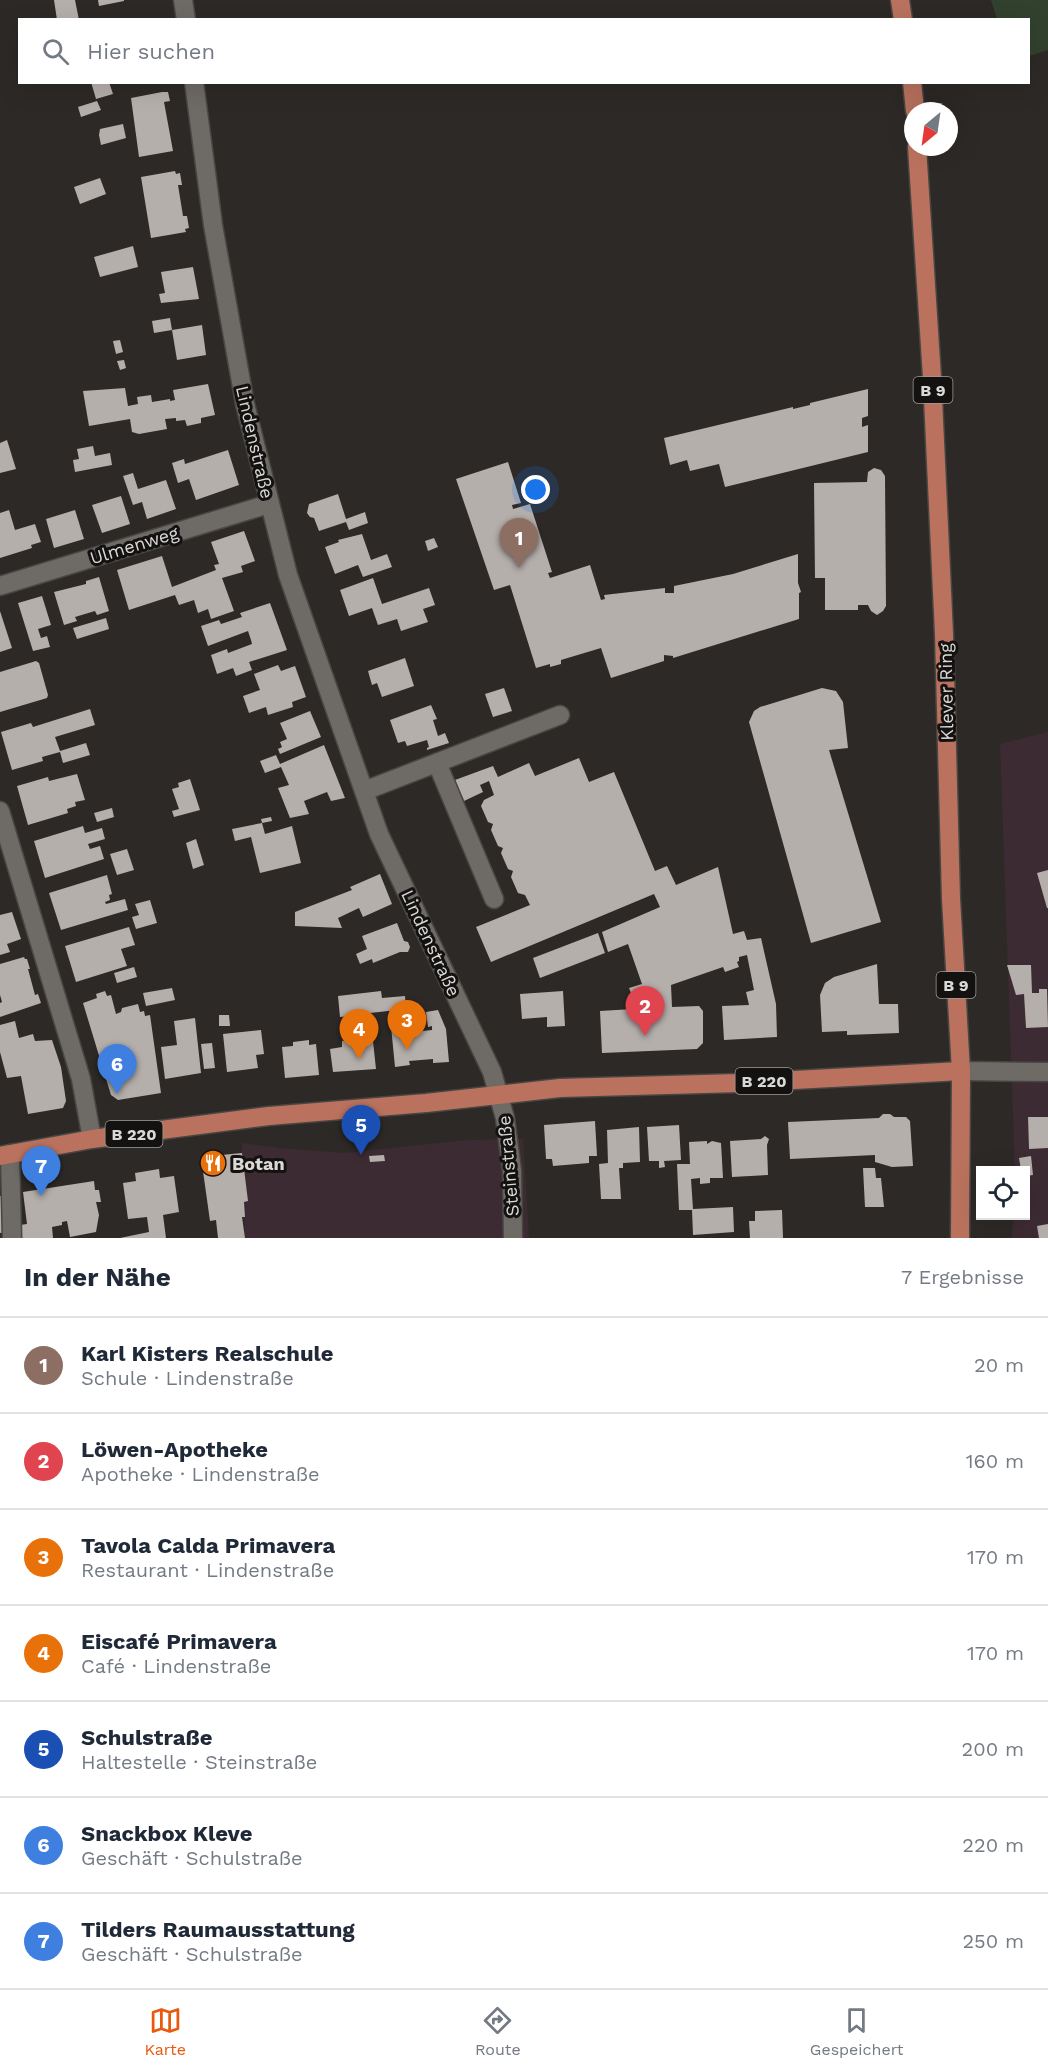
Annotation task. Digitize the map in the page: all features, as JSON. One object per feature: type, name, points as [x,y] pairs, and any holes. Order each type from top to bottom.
[{"type":"main road","points":[[900,0],[903,18]]},
{"type":"main road","points":[[912,84],[914,102]]},
{"type":"main road","name":"Klever Ring","points":[[918,156],[937,460],[944,634],[951,899],[961,1071],[960,1238]]},
{"type":"main road","name":"B 220","points":[[5,1155],[92,1139],[269,1116],[426,1103],[560,1088],[739,1083],[961,1071]]},
{"type":"street","points":[[183,0],[186,18]]},
{"type":"street","name":"Lindenstraße","points":[[194,84],[217,248],[245,404],[288,575],[379,834],[492,1072],[499,1094]]},
{"type":"street","name":"Ulmenweg","points":[[0,586],[269,504]]},
{"type":"street","points":[[363,791],[560,715]]},
{"type":"street","points":[[437,763],[495,899]]},
{"type":"street","points":[[0,811],[81,1079],[92,1139]]},
{"type":"street","points":[[961,1071],[1048,1072]]},
{"type":"street","name":"Steinstraße","points":[[499,1094],[505,1118],[512,1171],[513,1238]]},
{"type":"street","points":[[5,1155],[12,1238]]},
{"type":"shaded area","points":[[1048,732],[1048,1238],[1012,1238],[1013,1220],[1030,1220],[1030,1166],[1015,1166],[1000,744]]},
{"type":"shaded area","points":[[523,1139],[529,1238],[245,1238],[242,1143],[343,1153],[468,1140]]},
{"type":"green space","points":[[991,0],[1048,0],[1048,50],[1030,56],[1030,18],[997,18]]},
{"type":"building","points":[[54,0],[75,0],[79,18],[57,18]]},
{"type":"building","points":[[98,0],[124,0],[124,1],[99,6]]},
{"type":"building","points":[[92,84],[110,84],[113,94],[96,99]]},
{"type":"building","points":[[168,92],[170,101],[164,102],[173,151],[139,157],[131,98]]},
{"type":"building","points":[[97,101],[101,110],[81,117],[78,107]]},
{"type":"building","points":[[123,124],[126,138],[101,145],[100,129]]},
{"type":"building","points":[[175,171],[176,174],[180,173],[182,185],[178,185],[183,216],[187,216],[189,228],[185,229],[186,232],[151,238],[141,177]]},
{"type":"building","points":[[100,178],[106,194],[80,204],[74,187]]},
{"type":"building","points":[[133,246],[138,267],[100,277],[94,257]]},
{"type":"building","points":[[193,267],[199,299],[161,303],[159,294],[165,293],[161,272]]},
{"type":"building","points":[[170,318],[172,330],[154,333],[152,321]]},
{"type":"building","points":[[202,325],[206,355],[177,360],[172,330]]},
{"type":"building","points":[[120,340],[123,352],[116,354],[113,341]]},
{"type":"building","points":[[124,360],[126,368],[120,370],[117,361]]},
{"type":"building","points":[[208,384],[215,415],[201,418],[201,423],[187,426],[185,420],[165,419],[167,429],[139,434],[132,432],[130,419],[89,426],[83,391],[125,388],[128,406],[138,404],[137,397],[151,395],[152,402],[175,400],[173,390]]},
{"type":"building","points":[[868,389],[868,416],[862,418],[862,427],[868,425],[868,452],[725,487],[719,464],[690,471],[687,460],[670,465],[664,438],[810,405],[810,403]]},
{"type":"building","points":[[7,440],[16,469],[0,473],[0,443]]},
{"type":"building","points":[[93,446],[95,456],[110,453],[112,465],[75,472],[73,460],[79,459],[77,449]]},
{"type":"building","points":[[228,450],[239,485],[196,500],[189,479],[178,483],[172,463],[184,459],[185,464]]},
{"type":"building","points":[[508,462],[521,503],[512,505],[513,509],[530,504],[552,572],[548,573],[550,578],[590,565],[601,600],[605,599],[604,595],[665,588],[665,593],[674,593],[674,586],[733,574],[798,554],[798,583],[801,592],[799,593],[799,619],[673,658],[673,656],[664,655],[664,661],[611,678],[601,648],[561,660],[561,664],[536,668],[510,585],[494,590],[456,479]]},
{"type":"building","points":[[874,468],[881,470],[885,476],[886,606],[877,615],[868,605],[858,605],[858,610],[825,610],[825,578],[815,578],[814,483],[867,482],[868,472]]},
{"type":"building","points":[[133,473],[138,489],[166,480],[176,509],[147,519],[142,502],[133,505],[123,476]]},
{"type":"building","points":[[338,494],[346,519],[365,512],[368,523],[349,530],[346,522],[319,531],[314,518],[307,513],[309,504]]},
{"type":"building","points":[[121,496],[130,524],[102,533],[92,505]]},
{"type":"building","points":[[9,510],[15,530],[35,524],[41,542],[31,545],[32,548],[0,558],[0,513]]},
{"type":"building","points":[[75,510],[84,539],[54,548],[46,519]]},
{"type":"building","points":[[244,531],[255,561],[241,566],[243,572],[222,578],[234,611],[211,619],[208,609],[198,613],[194,600],[179,605],[175,595],[129,610],[117,570],[162,556],[172,587],[216,570],[214,565],[219,564],[211,542]]},
{"type":"building","points":[[362,534],[371,560],[387,554],[392,567],[363,577],[358,565],[335,574],[325,547],[339,542],[338,540]]},
{"type":"building","points":[[434,538],[438,547],[428,551],[425,541]]},
{"type":"building","points":[[99,577],[109,611],[97,615],[95,611],[75,617],[77,621],[64,625],[54,592],[86,584],[86,581]]},
{"type":"building","points":[[373,578],[382,604],[429,588],[435,605],[423,609],[428,622],[401,631],[397,619],[378,625],[372,608],[349,616],[340,590]]},
{"type":"building","points":[[42,596],[51,625],[38,629],[41,638],[47,636],[50,647],[33,651],[18,603]]},
{"type":"building","points":[[270,603],[287,650],[249,662],[252,670],[236,676],[233,668],[217,674],[211,655],[227,649],[228,653],[252,644],[248,631],[208,646],[201,626],[219,620],[221,624],[242,617],[240,613]]},
{"type":"building","points":[[0,611],[12,648],[0,652]]},
{"type":"building","points":[[106,618],[109,629],[77,639],[73,628]]},
{"type":"building","points":[[405,658],[414,686],[382,697],[377,683],[372,685],[368,671]]},
{"type":"building","points":[[36,661],[39,663],[47,698],[0,712],[0,672]]},
{"type":"building","points":[[278,665],[281,671],[295,666],[306,697],[292,702],[293,707],[268,715],[266,707],[249,713],[243,696],[260,690],[254,674]]},
{"type":"building","points":[[504,688],[512,711],[493,717],[485,694]]},
{"type":"building","points":[[822,688],[836,691],[843,702],[848,748],[829,750],[881,922],[811,943],[749,722],[754,711],[760,707]]},
{"type":"building","points":[[431,705],[437,719],[433,720],[438,736],[445,733],[449,743],[427,750],[429,747],[427,740],[407,746],[405,741],[398,743],[390,720]]},
{"type":"building","points":[[90,709],[95,725],[55,737],[60,751],[86,743],[90,755],[63,763],[60,752],[42,757],[43,761],[12,770],[1,732],[31,723],[33,727]]},
{"type":"building","points":[[310,711],[321,737],[280,754],[278,749],[282,747],[280,742],[287,739],[280,723]]},
{"type":"building","points":[[324,745],[345,798],[331,801],[327,792],[304,801],[309,814],[290,818],[278,788],[289,785],[281,767],[265,773],[260,761],[276,755],[280,764]]},
{"type":"building","points":[[579,758],[589,782],[614,772],[655,871],[667,866],[676,885],[718,867],[733,934],[744,931],[747,940],[761,938],[776,1004],[777,1037],[724,1040],[722,1006],[749,1005],[746,992],[754,990],[747,955],[739,957],[737,962],[739,967],[725,972],[723,967],[671,985],[672,1007],[699,1006],[703,1011],[703,1043],[697,1049],[602,1053],[600,1011],[649,1008],[649,1004],[636,1005],[629,988],[642,984],[628,944],[608,952],[602,932],[660,907],[654,894],[491,962],[476,927],[530,905],[525,895],[518,893],[511,877],[513,871],[508,869],[501,853],[503,848],[498,846],[491,830],[493,824],[488,822],[481,806],[484,800],[494,795],[489,781],[480,785],[483,792],[464,801],[455,780],[493,766],[498,777],[529,763],[535,776]]},
{"type":"building","points":[[77,774],[85,800],[75,802],[76,806],[67,809],[68,813],[28,825],[17,786],[48,777],[49,781]]},
{"type":"building","points":[[190,779],[200,810],[174,817],[172,811],[179,809],[172,789],[179,787],[178,783]]},
{"type":"building","points":[[112,808],[114,817],[97,822],[94,813]]},
{"type":"building","points":[[271,817],[272,821],[262,823],[261,819]]},
{"type":"building","points":[[262,823],[265,834],[292,826],[301,863],[260,873],[251,837],[235,841],[232,829]]},
{"type":"building","points":[[83,826],[85,833],[102,828],[105,839],[88,844],[90,849],[100,846],[104,859],[45,878],[34,841]]},
{"type":"building","points":[[196,839],[204,865],[193,869],[186,843]]},
{"type":"building","points":[[127,849],[134,870],[117,875],[110,854]]},
{"type":"building","points":[[1048,870],[1048,908],[1047,908],[1037,873]]},
{"type":"building","points":[[380,874],[392,904],[363,917],[359,908],[338,918],[342,928],[295,926],[295,912],[352,890],[350,887]]},
{"type":"building","points":[[107,875],[112,894],[109,895],[110,900],[105,902],[106,904],[125,899],[128,910],[61,930],[49,893]]},
{"type":"building","points":[[150,900],[157,923],[136,929],[132,917],[139,915],[135,904]]},
{"type":"building","points":[[12,912],[21,939],[7,944],[10,952],[0,955],[0,915]]},
{"type":"building","points":[[397,923],[404,941],[408,942],[410,947],[408,952],[400,952],[373,963],[372,959],[360,964],[356,954],[367,949],[362,936]]},
{"type":"building","points":[[129,927],[135,945],[121,949],[127,966],[76,982],[65,946]]},
{"type":"building","points":[[598,933],[605,953],[540,978],[533,958]]},
{"type":"building","points":[[24,957],[30,969],[28,969],[35,995],[38,994],[41,1003],[0,1017],[0,1003],[2,1002],[0,964]]},
{"type":"building","points":[[877,964],[879,1004],[898,1004],[899,1033],[847,1035],[847,1031],[822,1032],[820,995],[825,983],[834,977]]},
{"type":"building","points":[[1007,965],[1031,965],[1032,993],[1039,993],[1039,989],[1047,989],[1048,1027],[1026,1028],[1024,994],[1016,995]]},
{"type":"building","points":[[134,967],[137,977],[117,983],[114,973]]},
{"type":"building","points":[[172,988],[175,1000],[146,1006],[143,993]]},
{"type":"building","points":[[105,991],[107,996],[111,995],[116,1014],[121,1012],[122,1008],[138,1004],[140,1012],[144,1011],[145,1016],[150,1015],[161,1093],[118,1100],[111,1095],[83,1003],[97,998],[96,994]]},
{"type":"building","points":[[381,991],[382,998],[405,996],[406,1009],[370,1013],[376,1069],[333,1072],[330,1049],[342,1047],[342,1041],[352,1039],[349,1016],[340,1017],[338,996]]},
{"type":"building","points":[[563,991],[565,1026],[547,1027],[547,1017],[522,1019],[520,994]]},
{"type":"building","points":[[438,1010],[446,1029],[449,1062],[433,1063],[433,1059],[409,1061],[410,1065],[395,1067],[390,1016],[403,1015],[405,1033],[432,1030],[432,1026],[428,1027],[426,1012]]},
{"type":"building","points":[[219,1015],[229,1015],[230,1026],[219,1026]]},
{"type":"building","points":[[195,1018],[201,1073],[165,1079],[161,1047],[177,1045],[174,1021]]},
{"type":"building","points":[[15,1021],[19,1038],[33,1034],[35,1041],[52,1040],[61,1067],[66,1101],[63,1108],[28,1114],[21,1076],[7,1078],[0,1052],[0,1025]]},
{"type":"building","points":[[261,1030],[264,1054],[256,1055],[258,1068],[227,1072],[223,1034]]},
{"type":"building","points":[[309,1040],[309,1045],[316,1044],[319,1075],[285,1078],[282,1047],[293,1046],[293,1042]]},
{"type":"building","points":[[212,1043],[215,1068],[204,1069],[201,1044]]},
{"type":"building","points":[[883,1114],[906,1117],[910,1121],[913,1166],[892,1167],[875,1162],[875,1155],[790,1159],[788,1122],[879,1118]]},
{"type":"building","points":[[1028,1117],[1048,1117],[1048,1148],[1029,1149]]},
{"type":"building","points":[[595,1121],[597,1156],[589,1156],[589,1163],[553,1166],[552,1159],[546,1159],[544,1125]]},
{"type":"building","points":[[679,1125],[681,1160],[664,1161],[665,1167],[659,1168],[659,1161],[649,1161],[647,1127]]},
{"type":"building","points":[[639,1127],[640,1162],[623,1163],[623,1168],[619,1168],[621,1199],[601,1199],[599,1164],[608,1163],[607,1130]]},
{"type":"building","points":[[765,1136],[769,1139],[767,1145],[768,1175],[732,1177],[730,1141],[761,1139]]},
{"type":"building","points":[[707,1141],[707,1144],[712,1141],[721,1143],[723,1178],[710,1178],[710,1183],[700,1184],[700,1178],[691,1179],[693,1209],[733,1207],[734,1232],[693,1235],[692,1210],[679,1210],[677,1164],[690,1164],[689,1142]]},
{"type":"building","points":[[242,1153],[248,1201],[244,1202],[245,1217],[242,1217],[245,1238],[218,1238],[216,1220],[210,1221],[201,1157]]},
{"type":"building","points":[[384,1155],[385,1161],[370,1162],[369,1156]]},
{"type":"building","points":[[1031,1156],[1033,1175],[1030,1175],[1030,1166],[1020,1166],[1019,1158]]},
{"type":"building","points":[[863,1168],[875,1168],[876,1178],[881,1178],[884,1207],[865,1207]]},
{"type":"building","points":[[159,1169],[160,1178],[174,1176],[179,1212],[163,1215],[166,1238],[120,1238],[149,1232],[147,1217],[128,1219],[123,1183],[136,1181],[135,1173]]},
{"type":"building","points":[[94,1181],[95,1190],[99,1190],[101,1202],[96,1202],[99,1215],[96,1232],[70,1237],[67,1221],[62,1222],[62,1225],[52,1227],[53,1238],[22,1238],[20,1225],[27,1224],[23,1192]]},
{"type":"building","points":[[0,1196],[3,1196],[8,1232],[0,1233]]},
{"type":"building","points":[[782,1210],[783,1238],[750,1238],[749,1221],[755,1221],[755,1211]]},
{"type":"building","points":[[1048,1224],[1048,1238],[1039,1238],[1037,1226]]},
{"type":"place","name":"Karl Kisters Realschule","points":[[519,568]]},
{"type":"place","name":"Löwen-Apotheke","points":[[645,1036]]},
{"type":"place","name":"Tavola Calda Primavera","points":[[407,1050]]},
{"type":"place","name":"Eiscafé Primavera","points":[[359,1059]]},
{"type":"place","name":"Snackbox Kleve","points":[[117,1094]]},
{"type":"place","name":"Schulstraße","points":[[361,1155]]},
{"type":"place","name":"Botan","points":[[213,1163]]},
{"type":"place","name":"Tilders Raumausstattung","points":[[41,1196]]}]
